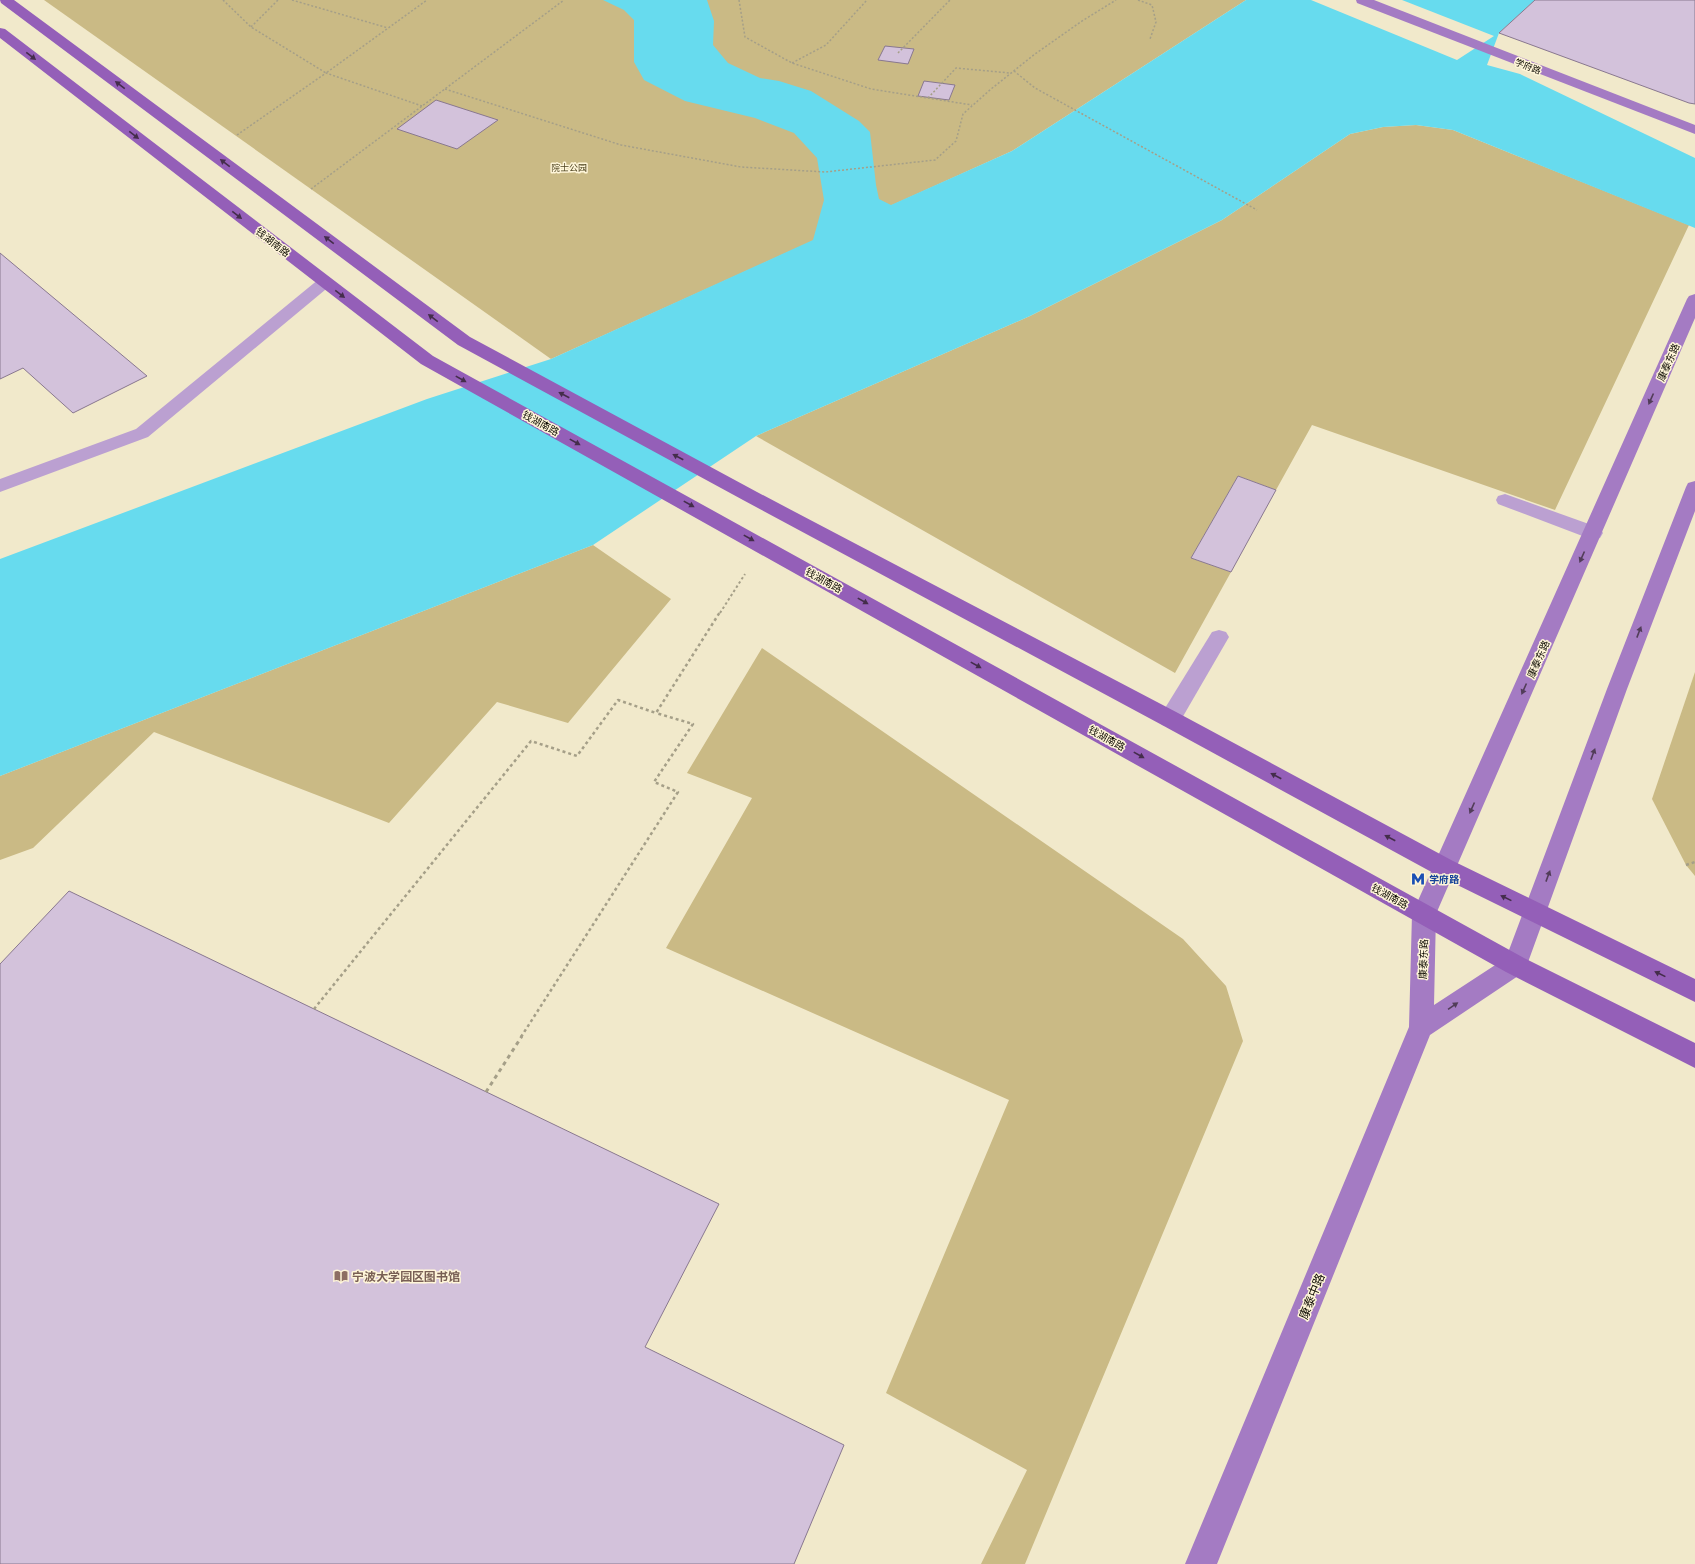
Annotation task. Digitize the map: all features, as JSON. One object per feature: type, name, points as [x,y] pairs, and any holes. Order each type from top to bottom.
[{"type":"main road","points":[[6,0],[464,341],[1445,868],[1695,991]]},
{"type":"main road","name":"钱湖南路","points":[[0,32],[427,360],[764,546],[1515,965],[1695,1056]]},
{"type":"street","name":"学府路","points":[[1362,0],[1695,130]]},
{"type":"street","points":[[0,486],[142,433],[325,282]]},
{"type":"street","name":"康泰东路","points":[[1421,1027],[1424,914],[1593,534],[1695,299]]},
{"type":"street","points":[[1421,1027],[1515,965],[1617,689],[1695,487]]},
{"type":"street","points":[[1505,500],[1593,534]]},
{"type":"street","points":[[1170,719],[1219,637]]},
{"type":"street","name":"康泰中路","points":[[1201,1564],[1421,1027]]},
{"type":"path","points":[[223,0],[251,27],[326,74],[422,106]]},
{"type":"path","points":[[251,27],[278,0]]},
{"type":"path","points":[[292,0],[388,28]]},
{"type":"path","points":[[211,153],[326,74],[427,0]]},
{"type":"path","points":[[286,208],[564,0]]},
{"type":"path","points":[[739,0],[745,37],[792,63],[872,89],[972,105]]},
{"type":"path","points":[[792,63],[826,46],[858,7],[867,0]]},
{"type":"path","points":[[898,53],[950,0]]},
{"type":"path","points":[[445,89],[621,146],[741,167],[825,172],[935,160],[956,141],[963,114],[972,105],[1010,73],[1082,21],[1116,0]]},
{"type":"path","points":[[1138,0],[1152,5],[1156,22],[1150,39]]},
{"type":"path","points":[[928,98],[956,68],[1010,73]]},
{"type":"path","points":[[1014,71],[1035,88],[1257,210]]},
{"type":"path","points":[[656,713],[764,546]]},
{"type":"path","points":[[314,1009],[532,741],[577,756],[618,700],[693,724],[654,782],[678,792],[486,1092]]},
{"type":"path","points":[[1686,865],[1695,862]]},
{"type":"green space","name":"院士公园","points":[[44,0],[1246,0],[1012,151],[551,359]]},
{"type":"green space","points":[[1416,125],[1453,130],[1689,225],[1555,510],[1312,425],[1276,490],[1238,476],[1191,558],[1231,572],[1175,673],[756,436],[1030,316],[1222,220],[1350,134],[1383,127]]},
{"type":"green space","points":[[593,545],[671,599],[568,723],[497,702],[389,823],[154,732],[33,848],[0,860],[0,776]]},
{"type":"green space","points":[[762,648],[1183,939],[1226,986],[1243,1041],[1025,1564],[981,1564],[1027,1470],[886,1393],[1009,1100],[666,948],[752,798],[687,773]]},
{"type":"green space","points":[[1695,672],[1695,876],[1686,865],[1652,799]]},
{"type":"water","points":[[603,0],[707,0],[714,21],[713,45],[728,63],[760,78],[779,81],[811,91],[859,121],[870,132],[879,199],[891,205],[1012,151],[1246,0],[1535,0],[1499,33],[1487,65],[1520,74],[1695,158],[1695,228],[1453,130],[1416,125],[1383,127],[1350,134],[1222,220],[1030,316],[756,436],[593,545],[0,776],[0,559],[427,399],[551,359],[813,240],[824,200],[817,158],[794,133],[755,118],[685,101],[644,80],[634,62],[634,20],[624,10]]},
{"type":"pier","points":[[1311,0],[1402,0],[1494,36],[1457,60]]},
{"type":"building","points":[[1535,0],[1695,0],[1695,104],[1499,33]]},
{"type":"building","points":[[885,46],[914,49],[908,64],[878,60]]},
{"type":"building","points":[[924,81],[955,85],[949,100],[918,96]]},
{"type":"building","points":[[436,100],[498,120],[457,149],[397,129]]},
{"type":"building","points":[[0,253],[147,376],[73,413],[23,368],[0,379]]},
{"type":"building","points":[[1238,476],[1276,490],[1231,572],[1191,558]]},
{"type":"building","name":"宁波大学园区图书馆","points":[[69,891],[719,1204],[645,1347],[844,1445],[794,1564],[0,1564],[0,964]]},
{"type":"place","name":"学府路","points":[[1418,879]]},
{"type":"place","name":"宁波大学园区图书馆","points":[[341,1276]]}]
